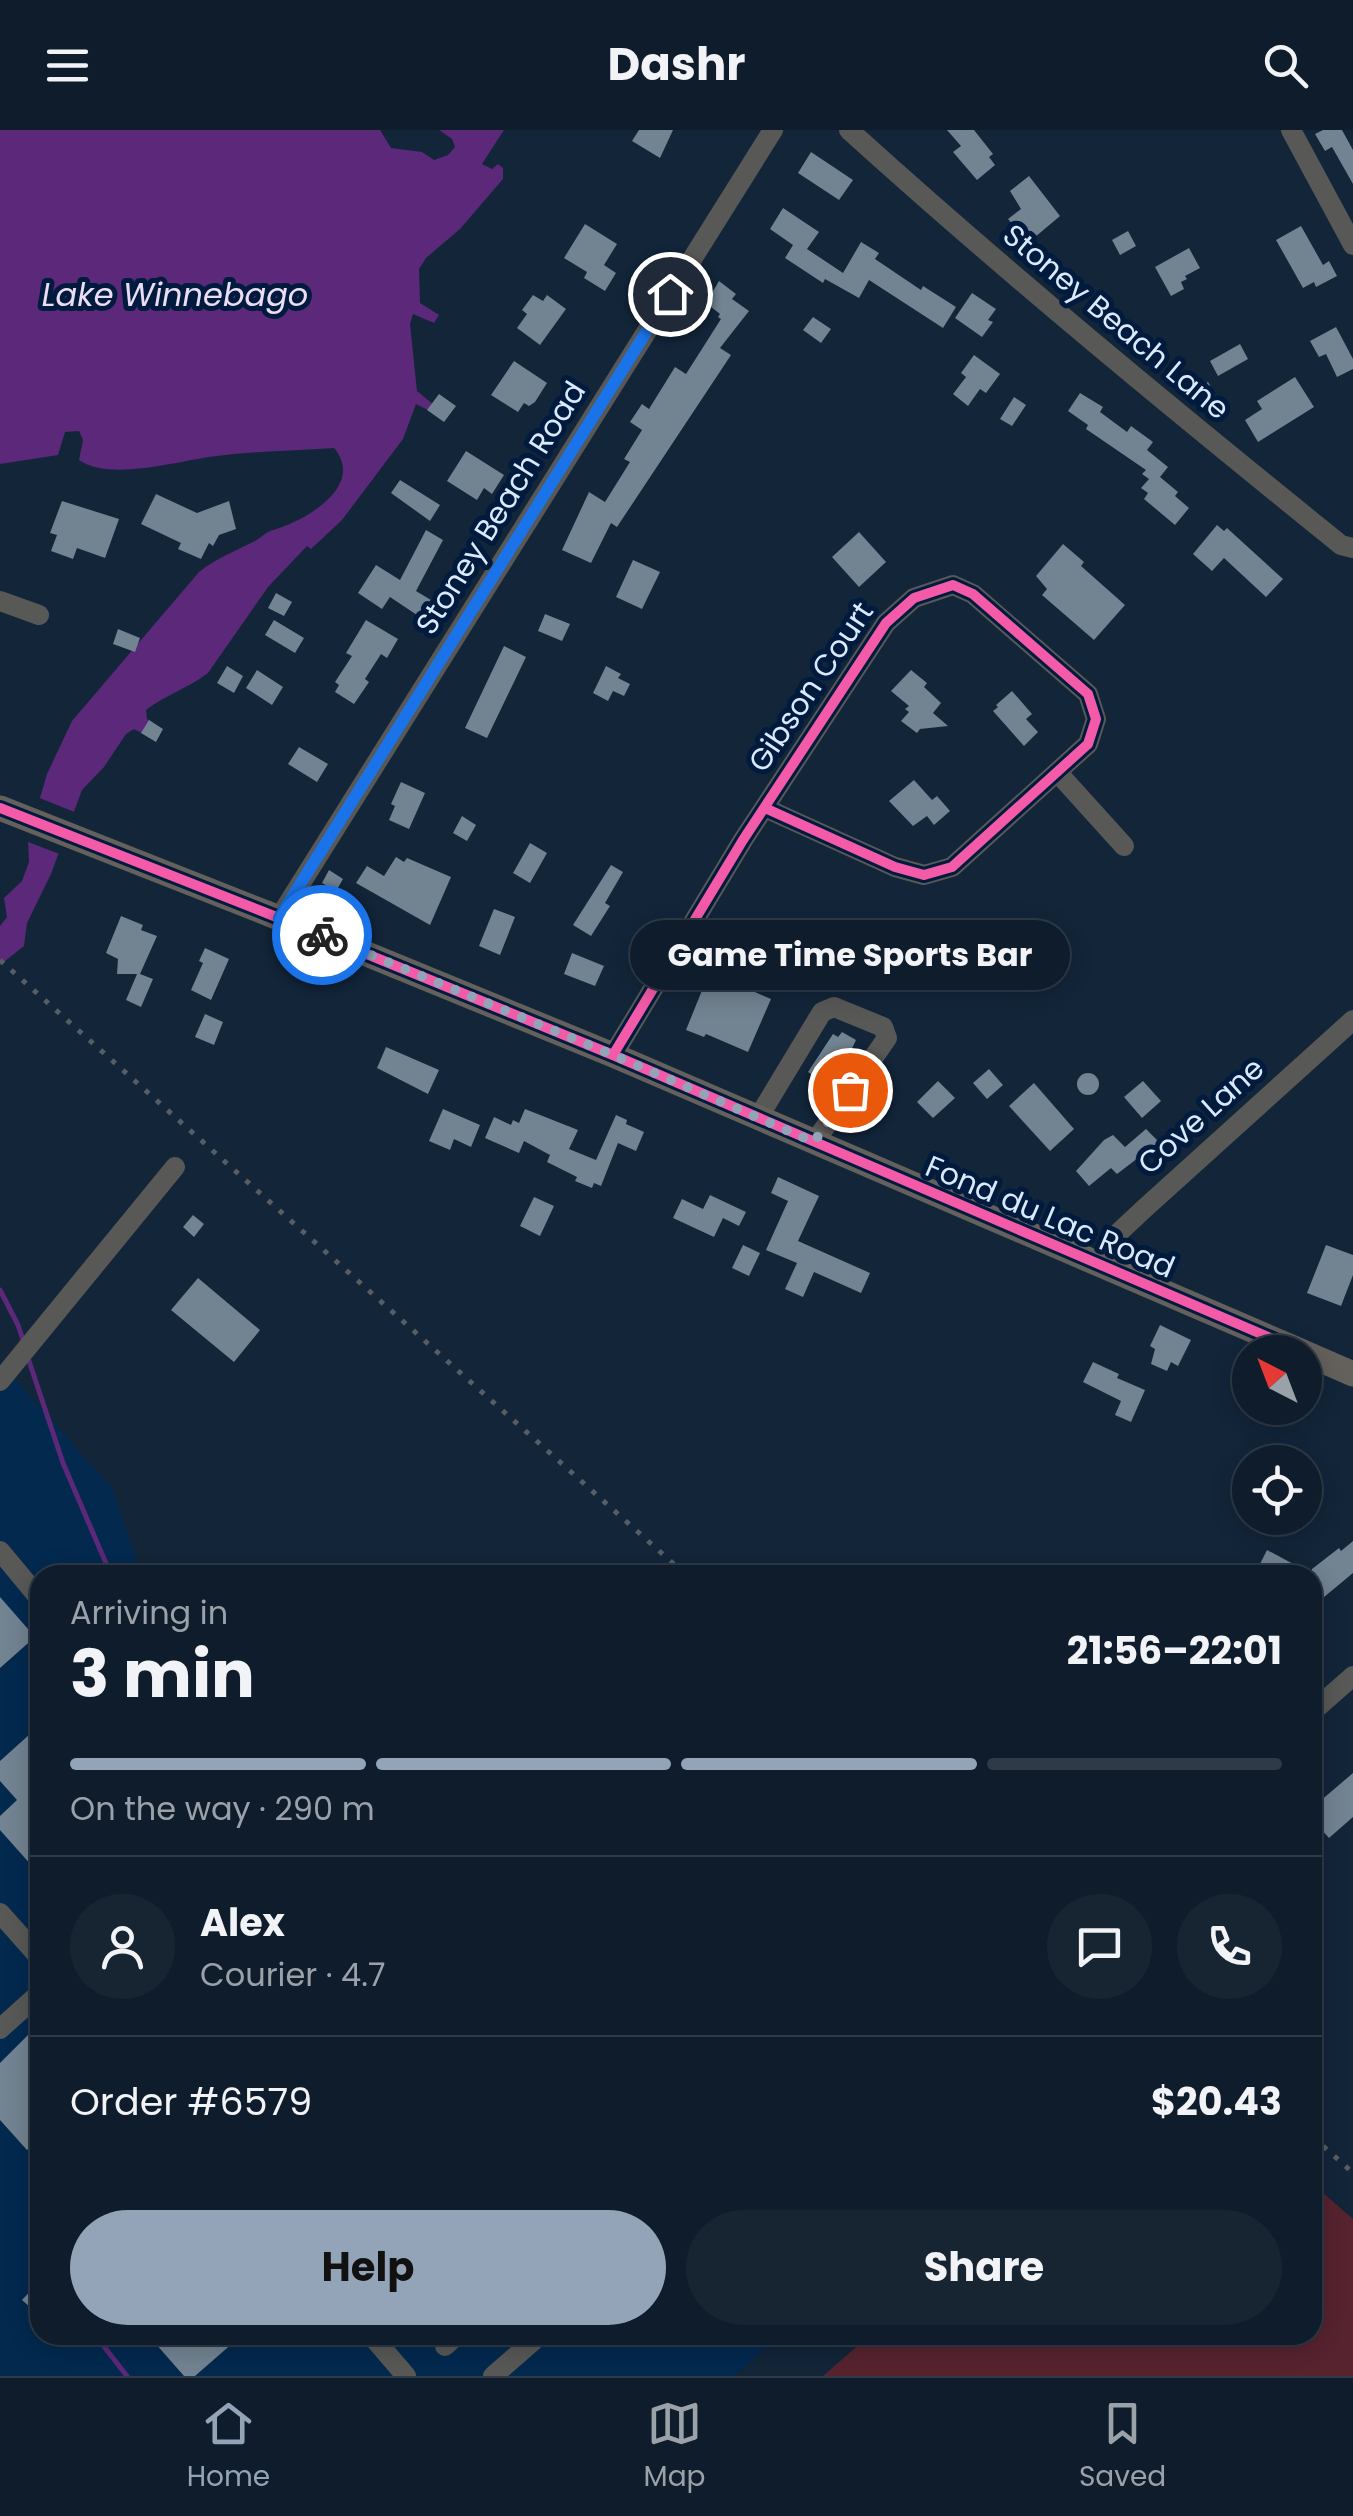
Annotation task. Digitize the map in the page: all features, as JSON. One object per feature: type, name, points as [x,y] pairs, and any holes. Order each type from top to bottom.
[{"type":"main road","name":"Fond du Lac Road","points":[[8,811],[613,1055],[1262,1335]]},
{"type":"main road","name":"Fond du Lac Road","points":[[1322,1361],[1353,1374]]},
{"type":"street","name":"Stoney Beach Road","points":[[279,918],[773,130]]},
{"type":"street","name":"Stoney Beach Lane","points":[[849,130],[970,239],[1204,435],[1341,545],[1353,548]]},
{"type":"street","points":[[1290,130],[1353,245]]},
{"type":"street","name":"Gibson Court","points":[[613,1055],[765,808],[886,623],[914,598],[952,586],[983,603],[1088,694],[1096,719],[1088,744],[1058,773],[952,867],[924,875],[895,867],[765,808]]},
{"type":"street","points":[[0,600],[39,615]]},
{"type":"street","points":[[1058,773],[1124,846]]},
{"type":"street","points":[[758,1118],[822,1012],[834,1007],[883,1027],[888,1038],[814,1142]]},
{"type":"street","name":"Cove Lane","points":[[1097,1264],[1115,1236],[1144,1208],[1353,1020]]},
{"type":"street","points":[[0,1381],[175,1166]]},
{"type":"street","points":[[0,1550],[30,1586]]},
{"type":"street","points":[[1322,1703],[1353,1676]]},
{"type":"street","points":[[0,1914],[30,1933]]},
{"type":"street","points":[[0,2029],[30,2003]]},
{"type":"street","points":[[380,2345],[406,2376]]},
{"type":"street","points":[[493,2376],[529,2345]]},
{"type":"shaded area","points":[[0,1362],[113,1489],[138,1565],[30,1565],[30,2345],[769,2345],[734,2376],[0,2376]]},
{"type":"shaded area","points":[[1322,2192],[1353,2219],[1353,2376],[823,2376],[859,2345],[1322,2345]]},
{"type":"water","name":"Lake Winnebago","points":[[0,130],[380,130],[391,148],[422,152],[434,160],[448,155],[455,147],[452,139],[439,130],[504,130],[482,164],[492,169],[498,164],[503,168],[503,179],[419,269],[420,303],[439,315],[434,323],[413,314],[410,324],[417,391],[434,405],[430,411],[416,404],[403,439],[342,520],[311,549],[307,546],[268,587],[208,673],[146,710],[147,719],[162,729],[154,740],[134,729],[126,734],[104,767],[82,790],[51,874],[27,923],[24,946],[0,965],[0,926],[7,917],[4,898],[22,881],[29,862],[28,839],[47,774],[72,721],[199,572],[267,532],[301,519],[328,500],[342,476],[342,462],[334,448],[232,454],[146,468],[109,469],[79,460],[83,440],[79,431],[65,432],[58,455],[0,464]]},
{"type":"pier","points":[[37,797],[77,813],[62,855],[23,840]]},
{"type":"building","points":[[639,130],[673,130],[660,158],[632,141]]},
{"type":"building","points":[[947,130],[974,130],[993,154],[989,157],[995,165],[977,180],[953,152],[961,146]]},
{"type":"building","points":[[1342,130],[1353,150],[1353,184],[1332,147],[1325,151],[1315,134]]},
{"type":"building","points":[[811,152],[853,180],[839,200],[798,173]]},
{"type":"building","points":[[1029,176],[1060,216],[1028,243],[1008,219],[1021,209],[1010,191]]},
{"type":"building","points":[[783,208],[819,232],[807,249],[843,273],[861,242],[879,253],[875,259],[921,290],[923,286],[956,307],[943,328],[869,280],[859,298],[825,279],[823,283],[785,258],[793,245],[770,229]]},
{"type":"building","points":[[585,224],[617,244],[604,265],[616,273],[605,291],[584,278],[587,272],[564,258]]},
{"type":"building","points":[[1301,226],[1323,265],[1329,261],[1337,276],[1316,287],[1314,282],[1303,288],[1276,240]]},
{"type":"building","points":[[1128,231],[1136,246],[1120,255],[1112,240]]},
{"type":"building","points":[[1189,248],[1200,268],[1185,276],[1187,279],[1181,282],[1184,289],[1171,296],[1155,267]]},
{"type":"building","points":[[719,281],[736,294],[732,299],[749,311],[720,348],[731,355],[617,527],[611,523],[591,563],[562,550],[589,492],[605,502],[630,462],[624,459],[642,430],[630,422],[642,404],[649,409],[675,367],[686,374],[721,319],[706,303]]},
{"type":"building","points":[[972,293],[996,309],[988,320],[993,322],[982,337],[955,318]]},
{"type":"building","points":[[533,295],[543,301],[547,295],[566,309],[540,345],[517,328],[527,314],[522,310]]},
{"type":"building","points":[[813,317],[831,329],[821,343],[803,330]]},
{"type":"building","points":[[1336,327],[1353,359],[1353,369],[1337,377],[1326,354],[1319,357],[1310,341]]},
{"type":"building","points":[[1240,344],[1248,359],[1218,376],[1210,361]]},
{"type":"building","points":[[974,355],[1000,374],[986,393],[980,389],[968,406],[953,394],[966,377],[961,373]]},
{"type":"building","points":[[514,361],[547,383],[535,402],[529,406],[524,403],[518,412],[491,395]]},
{"type":"building","points":[[1295,377],[1314,407],[1258,442],[1245,420],[1262,409],[1257,401]]},
{"type":"building","points":[[1208,382],[1217,397],[1198,408],[1190,393]]},
{"type":"building","points":[[1080,393],[1103,407],[1100,412],[1127,432],[1131,426],[1153,442],[1147,450],[1168,467],[1160,477],[1189,508],[1175,525],[1144,499],[1148,493],[1141,488],[1149,479],[1142,474],[1146,470],[1086,429],[1088,425],[1068,411]]},
{"type":"building","points":[[439,394],[456,406],[444,422],[427,410]]},
{"type":"building","points":[[1014,397],[1026,405],[1012,426],[1000,419]]},
{"type":"building","points":[[466,451],[504,475],[492,494],[484,488],[477,500],[447,481]]},
{"type":"building","points":[[400,480],[440,505],[430,521],[391,493]]},
{"type":"building","points":[[156,494],[197,513],[229,501],[236,529],[219,535],[213,546],[209,543],[201,559],[178,549],[181,543],[141,524]]},
{"type":"building","points":[[62,501],[119,519],[105,558],[77,548],[73,559],[51,551],[57,535],[50,533]]},
{"type":"building","points":[[1217,525],[1224,531],[1227,528],[1283,579],[1266,597],[1224,558],[1212,571],[1193,554]]},
{"type":"building","points":[[426,530],[443,540],[416,591],[431,600],[420,617],[390,597],[382,609],[358,593],[376,565],[400,580]]},
{"type":"building","points":[[859,532],[886,562],[859,587],[832,557]]},
{"type":"building","points":[[1063,544],[1084,562],[1081,566],[1125,605],[1094,640],[1042,595],[1047,589],[1036,576]]},
{"type":"building","points":[[633,560],[660,572],[642,609],[616,597]]},
{"type":"building","points":[[276,593],[292,602],[284,616],[268,608]]},
{"type":"building","points":[[545,614],[570,624],[562,641],[538,631]]},
{"type":"building","points":[[274,620],[304,638],[295,653],[265,635]]},
{"type":"building","points":[[366,620],[398,639],[387,658],[381,654],[354,704],[335,692],[339,685],[335,682],[352,656],[346,653]]},
{"type":"building","points":[[118,629],[140,638],[135,652],[113,644]]},
{"type":"building","points":[[504,646],[526,657],[487,738],[465,728]]},
{"type":"building","points":[[227,666],[243,676],[234,693],[217,683]]},
{"type":"building","points":[[606,666],[630,684],[624,696],[613,691],[608,701],[593,693]]},
{"type":"building","points":[[257,670],[283,687],[272,705],[246,688]]},
{"type":"building","points":[[911,670],[927,683],[924,687],[941,703],[933,713],[948,726],[920,729],[917,733],[901,721],[909,706],[891,691]]},
{"type":"building","points":[[1012,691],[1032,714],[1026,719],[1038,732],[1024,746],[993,711]]},
{"type":"building","points":[[149,720],[163,729],[156,742],[141,733]]},
{"type":"building","points":[[299,747],[328,764],[317,782],[288,764]]},
{"type":"building","points":[[914,780],[932,800],[937,796],[950,811],[934,825],[927,816],[913,826],[889,801]]},
{"type":"building","points":[[401,782],[425,793],[409,829],[389,820]]},
{"type":"building","points":[[462,816],[476,825],[467,841],[453,833]]},
{"type":"building","points":[[530,843],[547,853],[530,883],[513,873]]},
{"type":"building","points":[[396,857],[451,877],[430,925],[356,883],[367,866],[384,876]]},
{"type":"building","points":[[611,865],[623,872],[605,903],[610,906],[591,936],[573,925]]},
{"type":"building","points":[[329,870],[343,879],[336,891],[322,883]]},
{"type":"building","points":[[494,909],[515,917],[500,955],[479,946]]},
{"type":"building","points":[[121,916],[157,936],[140,974],[153,979],[141,1007],[126,1000],[137,974],[117,974],[118,959],[106,953]]},
{"type":"building","points":[[973,920],[978,959],[968,960],[968,965],[923,972],[923,967],[912,969],[906,930]]},
{"type":"building","points":[[205,948],[229,959],[211,1000],[191,990]]},
{"type":"building","points":[[572,953],[604,966],[595,986],[564,974]]},
{"type":"building","points":[[719,961],[730,966],[729,981],[771,999],[748,1052],[686,1030],[707,978]]},
{"type":"building","points":[[205,1014],[223,1022],[214,1045],[195,1037]]},
{"type":"building","points":[[842,1032],[856,1040],[848,1057],[854,1061],[831,1087],[808,1072],[833,1034],[838,1037]]},
{"type":"building","points":[[386,1047],[439,1070],[428,1094],[377,1068]]},
{"type":"building","points":[[989,1069],[1003,1085],[987,1099],[973,1083]]},
{"type":"building","points":[[1084,1073],[1092,1073],[1099,1084],[1092,1095],[1084,1095],[1077,1088],[1077,1080]]},
{"type":"building","points":[[938,1081],[955,1098],[933,1118],[917,1102]]},
{"type":"building","points":[[1143,1081],[1161,1101],[1142,1118],[1124,1097]]},
{"type":"building","points":[[1034,1083],[1074,1129],[1050,1151],[1009,1106]]},
{"type":"building","points":[[443,1109],[480,1125],[471,1147],[454,1139],[450,1150],[429,1141]]},
{"type":"building","points":[[525,1109],[578,1130],[569,1149],[596,1160],[616,1115],[644,1132],[636,1151],[618,1143],[601,1186],[594,1183],[592,1188],[547,1162],[550,1155],[524,1141],[519,1153],[485,1138],[494,1117],[511,1125],[513,1120],[519,1123]]},
{"type":"building","points":[[1146,1129],[1159,1142],[1117,1174],[1111,1168],[1089,1186],[1076,1171],[1104,1140],[1113,1135],[1125,1147]]},
{"type":"building","points":[[778,1177],[819,1196],[798,1241],[870,1273],[861,1293],[814,1272],[803,1297],[785,1289],[797,1263],[766,1250],[788,1201],[771,1193]]},
{"type":"building","points":[[710,1195],[746,1212],[739,1226],[723,1218],[714,1237],[673,1218],[682,1199],[703,1209]]},
{"type":"building","points":[[534,1197],[554,1206],[540,1236],[520,1226]]},
{"type":"building","points":[[193,1215],[204,1224],[194,1237],[183,1227]]},
{"type":"building","points":[[743,1245],[760,1253],[749,1276],[732,1268]]},
{"type":"building","points":[[1326,1245],[1353,1255],[1353,1275],[1341,1306],[1307,1293]]},
{"type":"building","points":[[198,1278],[260,1330],[234,1362],[171,1310]]},
{"type":"building","points":[[1160,1325],[1191,1340],[1178,1366],[1171,1362],[1167,1371],[1151,1364],[1155,1349],[1150,1346]]},
{"type":"building","points":[[1093,1362],[1145,1390],[1131,1422],[1115,1415],[1121,1401],[1083,1382]]},
{"type":"building","points":[[1353,1541],[1353,1573],[1322,1599],[1322,1565],[1317,1565],[1339,1548],[1341,1551]]},
{"type":"building","points":[[1267,1550],[1295,1565],[1260,1565]]},
{"type":"building","points":[[0,1597],[30,1631],[30,1641],[0,1668]]},
{"type":"building","points":[[30,1734],[30,1864],[0,1830],[0,1816],[17,1800],[0,1781],[0,1761]]},
{"type":"building","points":[[1353,1773],[1353,1817],[1329,1838],[1322,1830],[1322,1799]]},
{"type":"building","points":[[28,2035],[27,2150],[0,2120],[0,2063]]},
{"type":"building","points":[[157,2345],[231,2345],[195,2376],[184,2376]]},
{"type":"waterway","points":[[0,1290],[24,1343]]},
{"type":"waterway","points":[[28,1358],[63,1463],[107,1565]]},
{"type":"waterway","points":[[103,2345],[127,2376]]},
{"type":"railway","points":[[0,960],[675,1565]]},
{"type":"railway","points":[[1322,2145],[1353,2173]]},
{"type":"cycle path","points":[[613,1055],[743,840],[886,623],[914,598],[953,585],[973,594],[1088,694],[1096,719],[1088,744],[952,867],[924,875],[895,867],[765,808]]},
{"type":"cycle path","points":[[0,808],[613,1055],[1264,1335]]},
{"type":"way so far","points":[[322,935],[814,1142],[850,1090]]},
{"type":"place","name":"Game Time Sports Bar","points":[[850,1090]]},
{"type":"route","points":[[322,935],[279,918],[670,294]]}]
